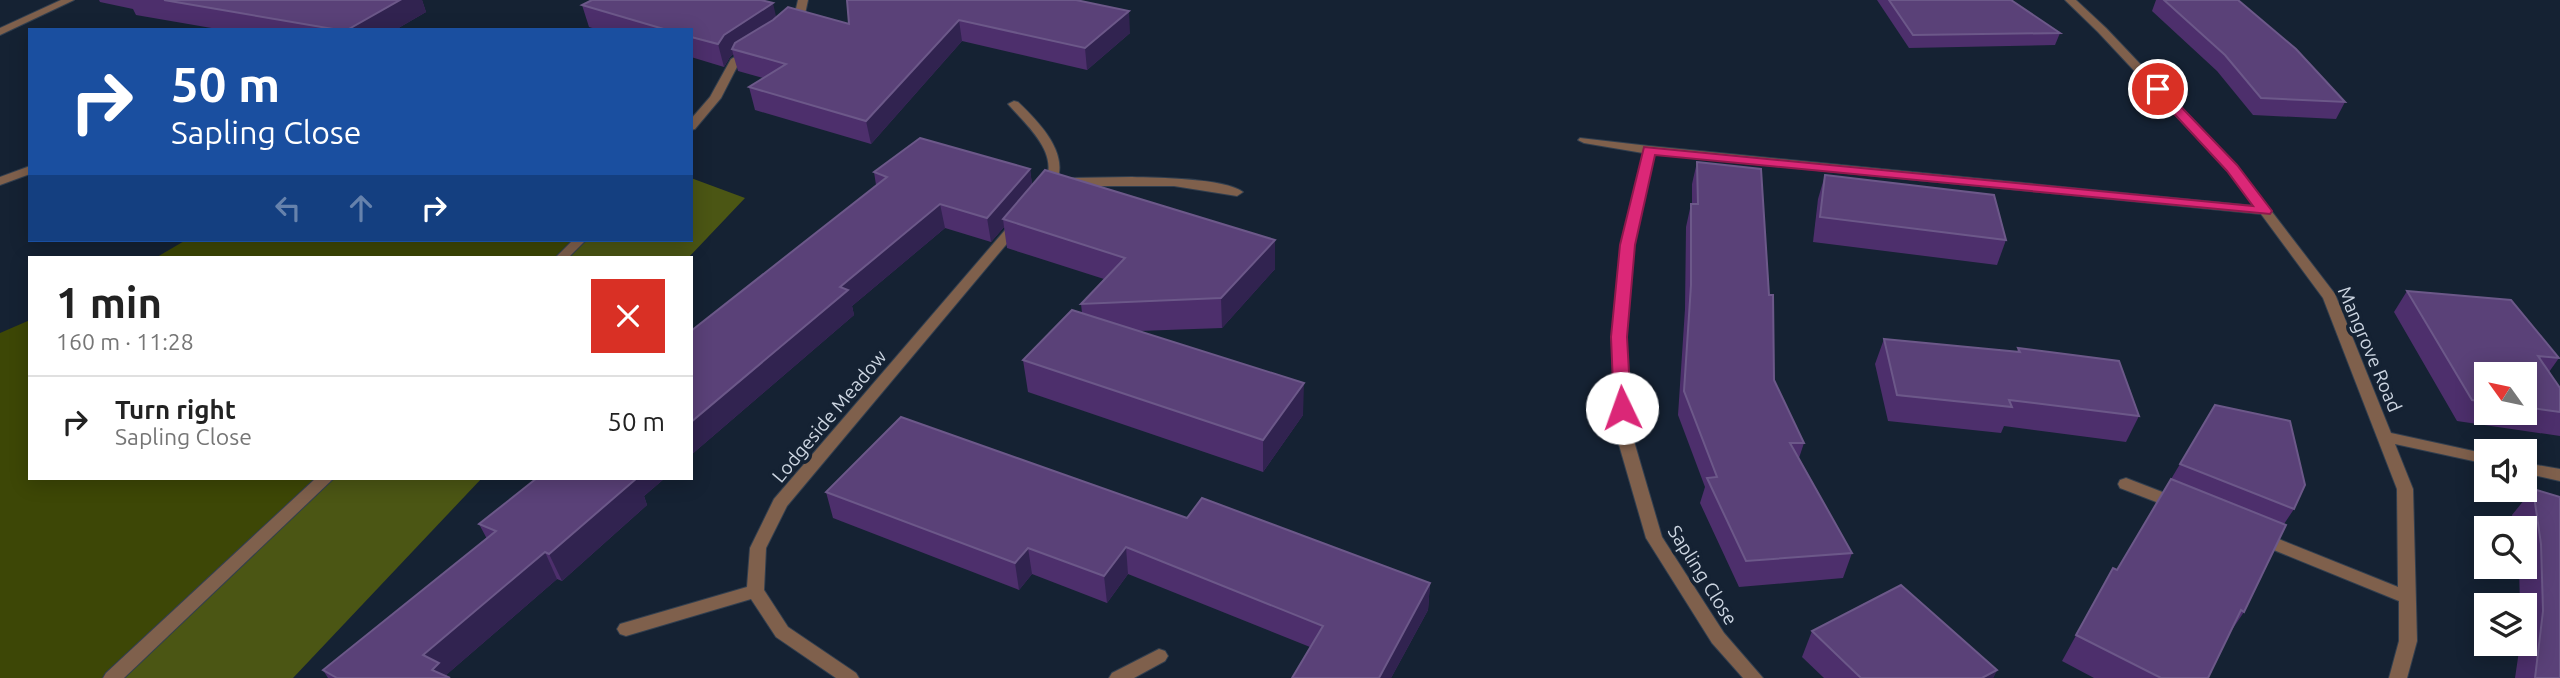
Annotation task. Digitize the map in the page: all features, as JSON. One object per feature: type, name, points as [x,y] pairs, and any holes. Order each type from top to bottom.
[{"type":"street","points":[[0,32],[69,0]]},
{"type":"street","points":[[782,30],[800,14],[803,0]]},
{"type":"street","name":"Mangrove Road","points":[[2070,0],[2102,30],[2232,168],[2330,297],[2405,489],[2408,641],[2398,678]]},
{"type":"street","points":[[693,125],[715,98],[735,61],[764,44]]},
{"type":"street","points":[[1014,104],[1041,131],[1053,155],[1052,182],[1153,180],[1201,183],[1237,192]]},
{"type":"street","points":[[1584,140],[1649,150],[2265,211]]},
{"type":"street","name":"Sapling Close","points":[[1649,150],[1628,245],[1619,337],[1623,431],[1654,538],[1718,638],[1754,678]]},
{"type":"street","points":[[0,180],[28,171]]},
{"type":"street","name":"Lodgeside Meadow","points":[[755,591],[758,548],[780,503],[1052,182]]},
{"type":"street","points":[[563,256],[578,242]]},
{"type":"street","points":[[2386,437],[2474,456]]},
{"type":"street","points":[[2537,470],[2560,475]]},
{"type":"street","points":[[112,678],[324,480]]},
{"type":"street","points":[[2126,484],[2190,510]]},
{"type":"street","points":[[2242,530],[2408,598]]},
{"type":"street","points":[[626,629],[755,591],[782,632],[850,678]]},
{"type":"street","points":[[1118,678],[1159,656]]},
{"type":"green space","points":[[693,179],[745,198],[690,256],[563,256],[578,242],[693,242]]},
{"type":"green space","points":[[183,242],[578,242],[563,256],[159,256]]},
{"type":"green space","points":[[28,321],[28,480],[324,480],[112,678],[0,678],[0,333]]},
{"type":"green space","points":[[324,480],[480,480],[293,678],[112,678]]},
{"type":"building","points":[[164,0],[400,0],[351,28],[327,28]]},
{"type":"building","points":[[592,0],[761,0],[773,3],[724,35],[718,44],[693,38],[693,28],[660,28],[582,5]]},
{"type":"building","points":[[847,0],[1076,0],[1129,11],[1085,48],[959,20],[866,121],[749,87],[786,64],[732,49],[735,43],[773,20],[788,7],[849,24]]},
{"type":"building","points":[[1889,0],[2011,0],[2060,33],[1913,35]]},
{"type":"building","points":[[2164,0],[2238,0],[2296,49],[2345,102],[2261,98],[2225,55]]},
{"type":"building","points":[[920,138],[1030,169],[987,218],[940,204],[840,287],[848,290],[693,420],[693,329],[887,177],[874,172]]},
{"type":"building","points":[[1697,162],[1761,169],[1769,295],[1773,295],[1774,380],[1804,443],[1790,443],[1852,553],[1746,561],[1707,478],[1717,477],[1684,391],[1691,285],[1691,204],[1698,204]]},
{"type":"building","points":[[1045,170],[1275,240],[1221,298],[1081,304],[1125,258],[1003,219]]},
{"type":"building","points":[[1825,175],[1994,195],[2006,240],[1820,217]]},
{"type":"building","points":[[2407,291],[2511,300],[2559,358],[2538,356],[2560,388],[2560,412],[2538,409],[2538,362],[2474,362],[2472,400]]},
{"type":"building","points":[[1072,310],[1304,383],[1263,440],[1023,360]]},
{"type":"building","points":[[1884,339],[2020,352],[2018,348],[2119,361],[2139,416],[2009,400],[2012,407],[1897,395]]},
{"type":"building","points":[[2215,405],[2290,421],[2305,485],[2294,509],[2180,464]]},
{"type":"building","points":[[901,417],[1187,518],[1202,498],[1430,583],[1379,678],[1292,678],[1323,626],[1126,547],[1104,576],[1028,548],[1015,563],[826,492]]},
{"type":"building","points":[[2171,479],[2286,525],[2208,678],[2161,678],[2076,635],[2113,568],[2117,570]]},
{"type":"building","points":[[534,480],[635,480],[549,554],[545,552],[423,655],[439,663],[432,670],[450,678],[337,678],[323,670],[496,531],[479,524]]},
{"type":"building","points":[[2537,490],[2560,497],[2560,678],[2535,678],[2543,611],[2541,544]]},
{"type":"building","points":[[1901,585],[1997,670],[1982,678],[1861,678],[1812,631]]},
{"type":"route","points":[[1622,408],[1619,337],[1628,245],[1649,150],[2265,211],[2232,168],[2158,89]]}]
